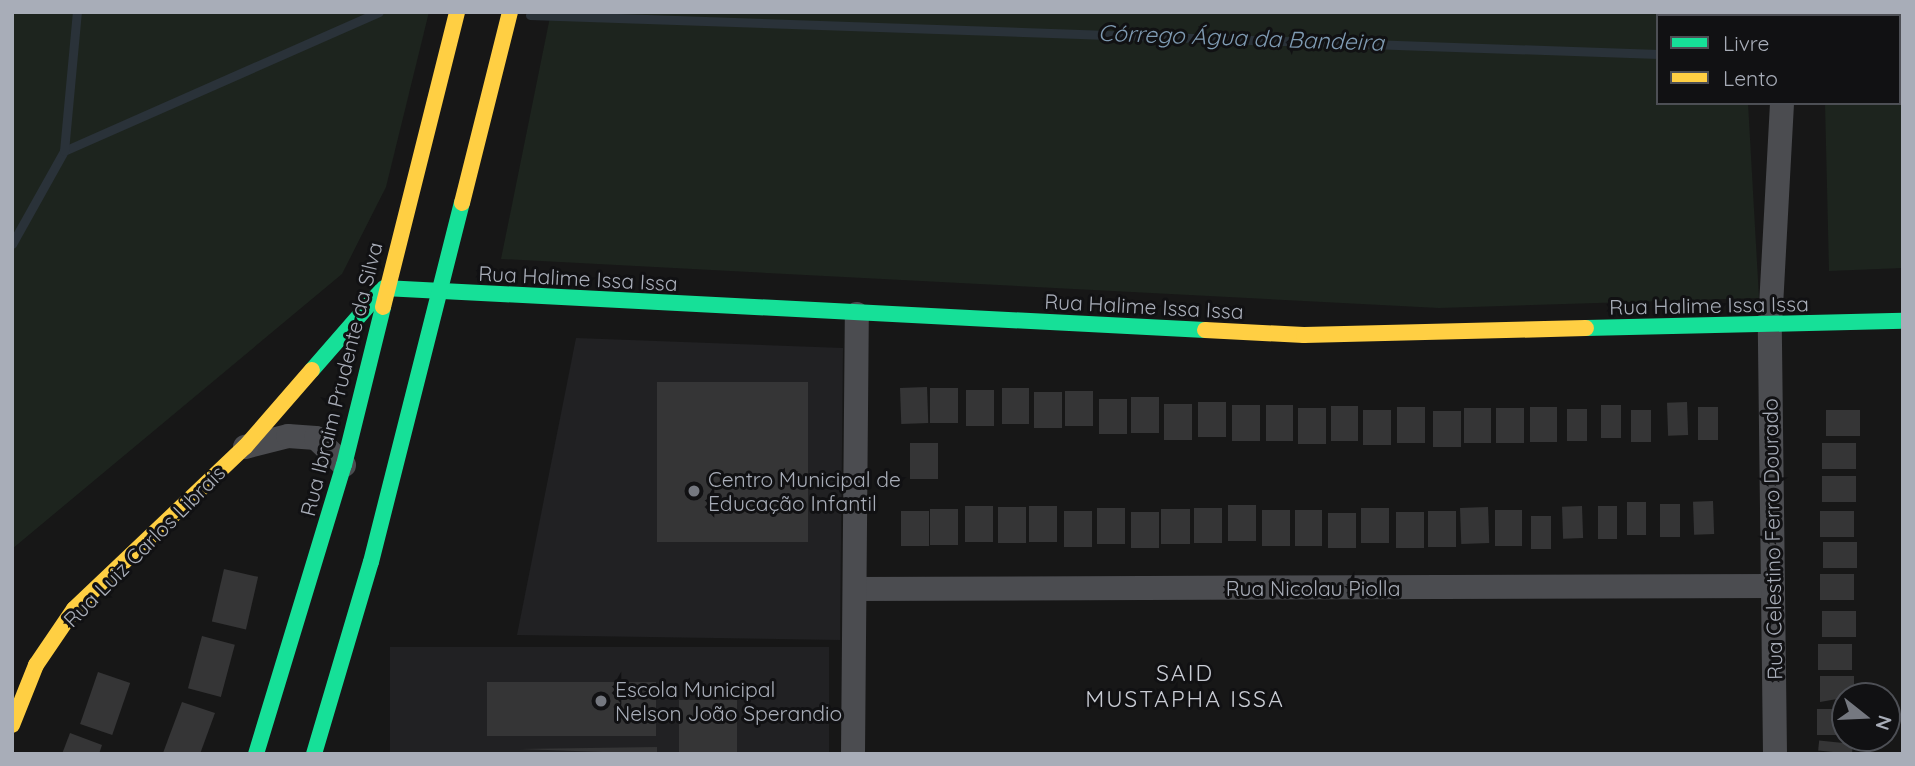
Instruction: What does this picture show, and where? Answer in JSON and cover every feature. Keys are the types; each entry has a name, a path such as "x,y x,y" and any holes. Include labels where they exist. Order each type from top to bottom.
{"street":[{"name":"Rua Ibraim Prudente da Silva","path":"259,750 344,465 384,288 457,12"},
{"path":"314,754 368,574 437,291 510,12"},
{"name":"Rua Celestino Ferro Dourado","path":"1775,754 1770,325 1782,105"},
{"name":"Rua Halime Issa Issa","path":"384,288 1304,335 1903,321"},
{"name":"Rua Luiz Carlos Librais","path":"12,725 36,665 74,609 245,447 384,288"},
{"path":"853,754 857,314"},
{"name":"Rua Luiz Carlos Librais","path":"245,447 288,436 316,438 344,465"},
{"name":"Rua Nicolau Piolla","path":"855,589 1771,586"}],"shaded area":[{"path":"12,12 429,12 386,187 342,274 12,549"},
{"path":"551,12 1743,12 1656,14 1656,105 1748,105 1759,298 1439,308 501,259"},
{"path":"1823,12 1903,12 1903,268 1829,271 1825,105 1901,105 1901,14"},
{"name":"Centro Municipal de Educação Infantil","path":"576,338 843,348 840,640 517,635"},
{"name":"Escola Municipal Nelson João Sperandio","path":"390,647 829,647 829,754 390,754"}],"building":[{"path":"657,382 808,382 808,542 657,542"},
{"path":"927,387 928,423 901,424 900,388"},
{"path":"930,388 958,388 958,423 930,423"},
{"path":"1002,388 1029,388 1029,424 1002,424"},
{"path":"966,390 994,390 994,426 966,426"},
{"path":"1065,391 1093,391 1093,426 1065,426"},
{"path":"1034,392 1062,392 1062,428 1034,428"},
{"path":"1131,397 1159,397 1159,433 1131,433"},
{"path":"1099,399 1127,399 1127,434 1099,434"},
{"path":"1198,402 1226,402 1226,437 1198,437"},
{"path":"1687,402 1688,435 1668,436 1667,403"},
{"path":"1164,404 1192,404 1192,440 1164,440"},
{"path":"1232,405 1260,405 1260,441 1232,441"},
{"path":"1266,405 1293,405 1293,441 1266,441"},
{"path":"1601,405 1621,405 1621,438 1601,438"},
{"path":"1331,406 1358,406 1358,441 1331,441"},
{"path":"1397,407 1425,407 1425,443 1397,443"},
{"path":"1530,407 1557,407 1557,442 1530,442"},
{"path":"1698,407 1718,407 1718,440 1698,440"},
{"path":"1298,408 1326,408 1326,444 1298,444"},
{"path":"1464,408 1491,408 1491,443 1464,443"},
{"path":"1496,408 1524,408 1524,443 1496,443"},
{"path":"1567,409 1587,409 1587,441 1567,441"},
{"path":"1363,410 1391,410 1391,445 1363,445"},
{"path":"1631,410 1651,410 1651,442 1631,442"},
{"path":"1826,410 1860,410 1860,436 1826,436"},
{"path":"1433,411 1461,411 1461,447 1433,447"},
{"path":"910,443 938,443 938,479 910,479"},
{"path":"1822,443 1856,443 1856,469 1822,469"},
{"path":"1822,476 1856,476 1856,502 1822,502"},
{"path":"1713,501 1714,534 1694,535 1693,502"},
{"path":"1627,502 1646,502 1646,535 1627,535"},
{"path":"1660,504 1680,504 1680,537 1660,537"},
{"path":"1228,505 1256,505 1256,541 1228,541"},
{"path":"965,506 993,506 993,542 965,542"},
{"path":"1029,506 1057,506 1057,542 1029,542"},
{"path":"1582,506 1583,538 1563,539 1562,507"},
{"path":"1598,506 1617,506 1617,539 1598,539"},
{"path":"998,507 1026,507 1026,543 998,543"},
{"path":"1488,507 1489,543 1461,544 1460,508"},
{"path":"1097,508 1125,508 1125,544 1097,544"},
{"path":"1194,508 1222,508 1222,543 1194,543"},
{"path":"1361,508 1389,508 1389,543 1361,543"},
{"path":"930,509 958,509 958,545 930,545"},
{"path":"1161,509 1190,509 1190,544 1161,544"},
{"path":"1262,510 1290,510 1290,546 1262,546"},
{"path":"1295,510 1322,510 1322,546 1295,546"},
{"path":"1495,510 1522,510 1522,546 1495,546"},
{"path":"901,511 929,511 929,546 901,546"},
{"path":"1064,511 1092,511 1092,547 1064,547"},
{"path":"1428,511 1456,511 1456,547 1428,547"},
{"path":"1820,511 1854,511 1854,537 1820,537"},
{"path":"1131,512 1159,512 1159,548 1131,548"},
{"path":"1396,512 1424,512 1424,548 1396,548"},
{"path":"1328,513 1356,513 1356,548 1328,548"},
{"path":"1531,516 1551,516 1551,549 1531,549"},
{"path":"1823,542 1857,542 1857,568 1823,568"},
{"path":"224,569 258,577 246,629 212,622"},
{"path":"1820,574 1854,574 1854,600 1820,600"},
{"path":"1822,611 1856,611 1856,637 1822,637"},
{"path":"202,636 235,645 221,697 188,688"},
{"path":"1818,644 1852,644 1852,670 1818,670"},
{"path":"98,672 130,683 112,735 80,724"},
{"path":"1820,676 1854,676 1854,682 1831,682 1831,700 1820,702"},
{"path":"487,682 656,682 656,736 487,736"},
{"path":"679,700 737,700 737,754 679,754"},
{"path":"182,702 215,713 200,754 163,753"},
{"path":"1817,709 1831,709 1831,735 1817,735"},
{"path":"70,733 102,745 99,754 62,754"},
{"path":"1819,740 1831,742 1831,752 1818,750"},
{"path":"657,747 657,754 519,749"}],"waterway":[{"path":"12,244 64,151 77,12"},
{"name":"Córrego Água da Bandeira","path":"64,151 379,12"},
{"name":"Córrego Água da Bandeira","path":"530,15 1656,54"}],"traffic: fast":[{"path":"314,754 371,562 462,203"},
{"path":"384,288 1205,330"},
{"path":"312,370 381,291"},
{"path":"256,754 344,465 383,307"},
{"path":"1586,328 1903,321"}],"traffic: slow":[{"path":"383,307 457,12"},
{"path":"462,203 510,12"},
{"path":"1205,330 1304,335 1586,328"},
{"path":"12,725 36,665 74,609 245,447 312,370"}],"place":[{"name":"Centro Municipal de Educação Infantil","path":"694,491"},
{"name":"Escola Municipal Nelson João Sperandio","path":"601,701"}],"district":[{"name":"SAID MUSTAPHA ISSA","path":"1185,686"}]}
